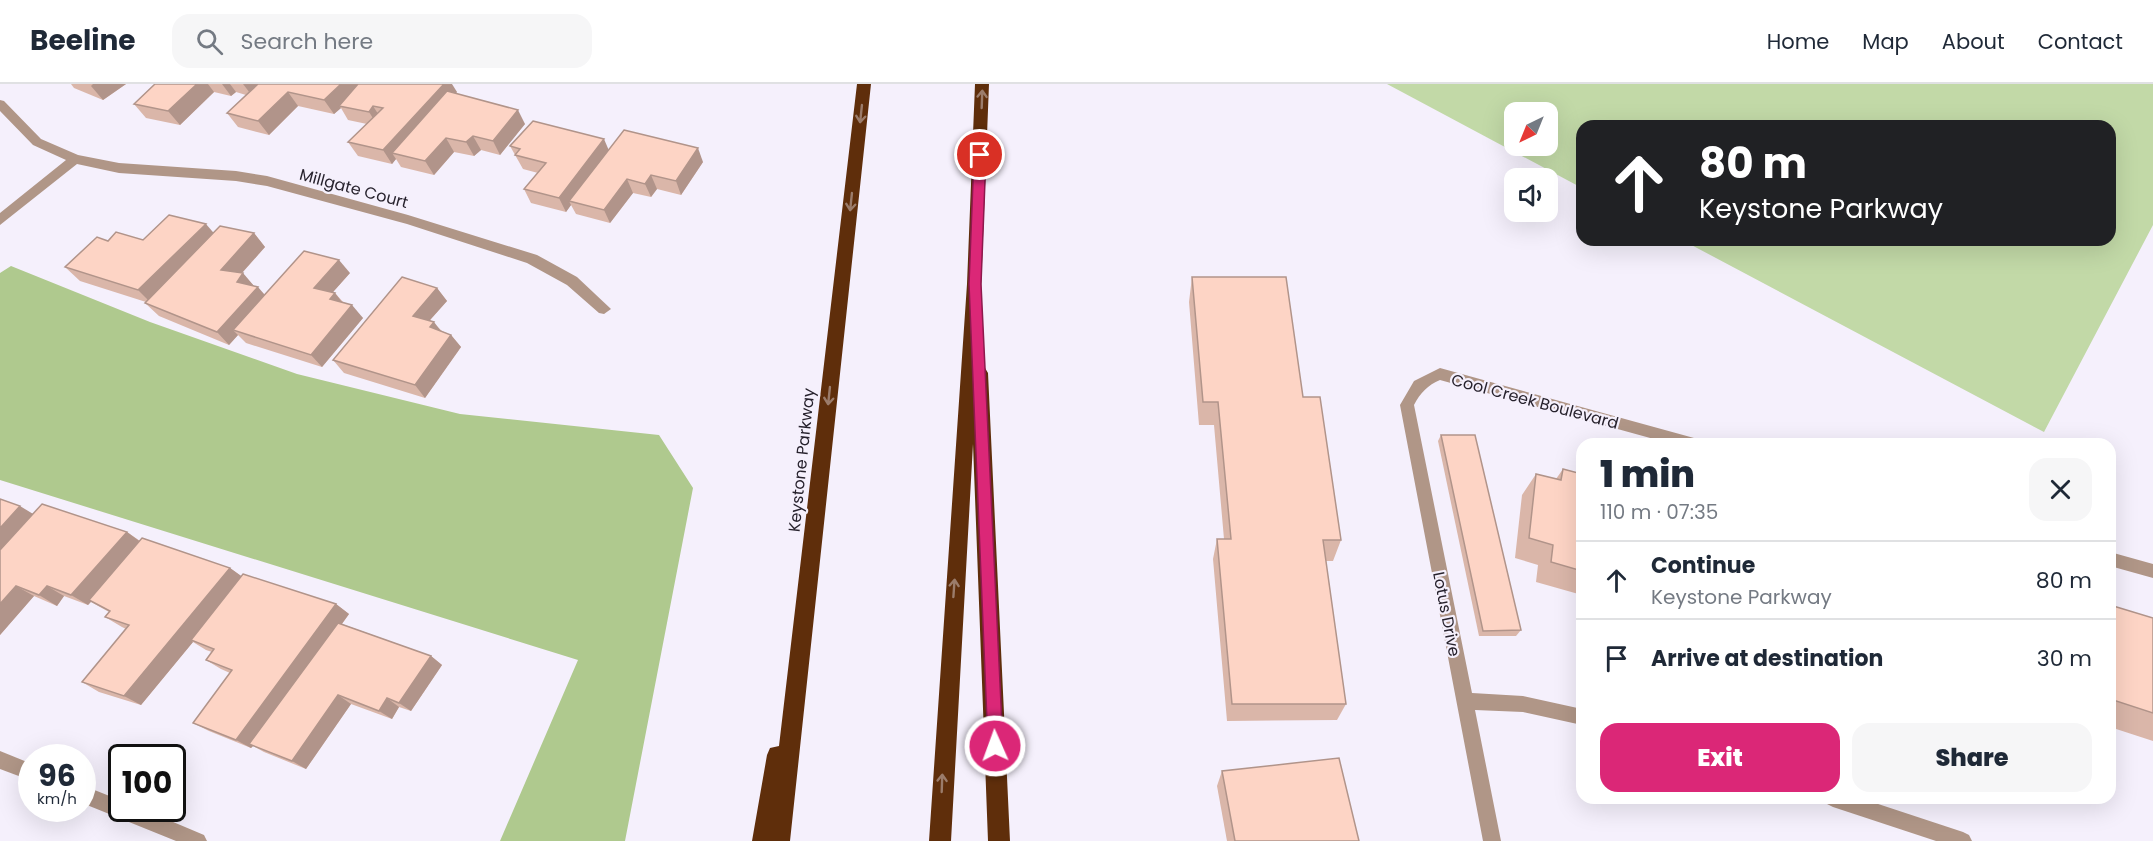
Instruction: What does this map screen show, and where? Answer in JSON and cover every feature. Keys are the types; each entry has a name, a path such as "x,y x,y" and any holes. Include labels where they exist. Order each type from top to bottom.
{"highway":[{"name":"Keystone Parkway","path":"779,841 864,84"},
{"path":"940,841 945,728 975,284 982,84"},
{"path":"975,284 999,841"},
{"path":"763,841 811,555"}],"street":[{"name":"Millgate Court","path":"0,104 37,142 75,159 119,168 236,176 267,181 408,220 532,259 572,281 604,309"},
{"path":"0,220 75,159"},
{"name":"Cool Creek Boulevard","path":"1415,387 1425,378 1440,374 1672,438"},
{"name":"Lotus Drive","path":"1415,387 1407,405 1492,841"},
{"path":"2116,561 2153,571"},
{"path":"1464,701 1523,704 1576,716"},
{"path":"0,760 18,767"},
{"path":"96,800 198,841"},
{"path":"1851,804 1963,841"}],"green space":[{"path":"1387,84 2153,84 2153,225 2044,432 1693,246 2116,246 2116,120 1576,120 1576,185 1558,175 1558,168 1544,168 1522,156 1558,156 1558,102 1504,102 1504,146"},
{"path":"11,266 150,322 297,374 460,414 659,435 693,488 625,841 500,841 578,660 0,480 0,273"}],"building":[{"path":"155,84 197,84 168,111 134,104"},
{"path":"258,84 341,84 324,100 288,92 258,121 227,113"},
{"path":"358,84 444,84 383,150 348,142 383,108 373,106 369,112 339,106"},
{"path":"447,91 518,110 493,141 473,136 466,142 446,138 425,161 392,153"},
{"path":"533,121 604,139 559,198 524,189 546,163 515,155 520,149 510,146"},
{"path":"624,130 698,148 676,181 651,175 645,184 627,179 604,210 569,201"},
{"path":"169,215 206,224 138,290 65,267 97,237 108,241 116,232 143,240"},
{"path":"220,226 254,233 221,270 243,273 237,282 258,287 217,332 145,303"},
{"path":"304,251 339,260 314,288 335,293 330,299 352,305 311,355 233,330"},
{"path":"402,277 437,288 413,316 434,322 430,327 451,335 415,385 333,360"},
{"path":"1192,277 1286,277 1303,397 1320,397 1341,540 1323,540 1346,704 1232,704 1217,539 1231,539 1218,402 1203,402"},
{"path":"1441,435 1475,435 1521,630 1483,631"},
{"path":"1563,469 1576,472 1576,569 1551,562 1553,545 1529,538 1536,474 1561,480"},
{"path":"0,499 20,506 0,528"},
{"path":"42,504 127,532 71,595 47,586 39,595 16,586 0,604 0,550"},
{"path":"142,538 230,568 124,696 82,682 129,625 105,617 110,611 89,600"},
{"path":"243,574 336,604 236,740 193,723 232,670 206,660 214,649 191,640"},
{"path":"2116,607 2153,618 2153,713 2116,701"},
{"path":"338,623 431,656 399,703 387,698 379,711 338,695 292,761 249,744"},
{"path":"1339,758 1359,841 1235,841 1222,771"}],"route":[{"path":"980,155 975,284 995,746"}]}
